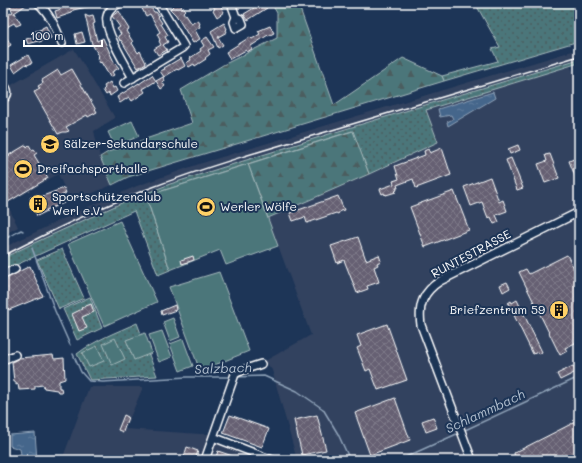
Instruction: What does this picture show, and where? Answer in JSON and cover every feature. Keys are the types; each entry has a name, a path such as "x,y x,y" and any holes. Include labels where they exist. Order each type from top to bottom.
{"street":[{"path":"38,3 54,24 62,43"},
{"path":"120,3 109,11 106,21 119,54 133,78"},
{"path":"124,83 184,46 158,3"},
{"path":"231,3 236,17"},
{"path":"3,84 8,93 3,99"},
{"name":"RUNTESTRASSE","path":"472,460 421,325 420,308 422,300 428,291 440,281 579,212"},
{"path":"3,275 15,269"},
{"path":"3,360 16,355"},
{"path":"205,460 234,377 240,371 261,364"},
{"path":"213,437 272,460"}],"shaded area":[{"name":"Sälzer-Sekundarschule","path":"74,49 115,118 94,131 100,157 112,185 71,202 58,174 7,204 18,227 3,235 3,90"},
{"path":"579,49 579,59 342,130 170,184 126,201 3,258 3,248 81,210 137,186 199,164"},
{"path":"570,66 579,81 579,460 297,460 272,370 265,361 311,335 268,218 438,142 426,110"},
{"path":"89,387 143,387 125,429 212,434 275,460 62,460"}],"green space":[{"path":"271,3 298,3 334,105 403,58 442,76 444,81 128,177 112,185 100,157 108,152 192,123 181,90 223,65 277,38 277,13"},
{"path":"475,3 579,3 579,41 444,81 442,76 498,61 492,49 500,47"},
{"path":"579,59 579,63 426,110 438,142 369,174 352,131 146,196 170,270 158,275 134,211 3,271 3,258 126,201 170,184 342,130"},
{"path":"132,121 139,136 115,147 108,132"},
{"path":"353,131 369,174 268,218 248,164"},
{"name":"Werler Wölfe","path":"248,164 278,246 226,265 220,250 170,270 146,196"},
{"path":"120,221 157,302 104,326 68,244"},
{"path":"62,249 84,298 59,309 37,260"},
{"path":"219,272 249,351 200,371 169,287"},
{"path":"90,297 102,328 77,340 63,309"},
{"path":"173,318 180,337 170,341 163,322"},
{"path":"137,323 157,376 90,380 77,354 99,340"},
{"path":"162,331 172,357 159,362 149,335"},
{"path":"145,333 152,353 134,360 126,340"},
{"path":"115,338 125,359 112,365 103,344"},
{"path":"183,339 193,366 180,371 170,344"},
{"path":"97,346 104,361 89,367 82,353"}],"water":[{"path":"493,92 495,98 448,126 447,122 453,119 451,115 440,117 438,109"},
{"path":"35,433 37,460 17,460 17,455 21,454 20,449 10,446 10,435"}],"building":[{"path":"16,3 29,3 14,13 21,24 16,26 14,23 3,29 3,17 13,12 10,7"},
{"path":"96,3 96,5 73,10 72,13 57,18 55,11 61,9 60,4"},
{"path":"139,3 148,3 154,12 156,12 159,16 158,17 162,23 161,24 168,35 165,37 168,42 163,45 167,50 158,55 154,49 161,45 157,34 160,32 150,14 146,16"},
{"path":"176,3 182,3 180,5 185,10 183,12 191,24 198,20 200,24 200,27 195,30 200,39 193,43 176,15 170,9"},
{"path":"211,3 219,3 224,12 217,17 213,10 215,9"},
{"path":"252,3 257,3 258,5 264,3 267,8 248,20 244,14 254,8"},
{"path":"119,11 129,29 126,31 133,42 132,43 138,53 140,51 146,63 138,68 118,36 121,34 117,29 120,27 112,16"},
{"path":"85,15 89,17 93,16 95,23 93,24 97,41 103,38 114,62 119,68 112,72 114,75 110,77 97,58 99,56 92,44"},
{"path":"224,23 227,32 218,37 223,45 218,48 211,31"},
{"path":"46,26 51,38 28,44 26,39 35,37 33,32"},
{"path":"270,26 274,33 268,35 251,46 252,49 247,52 246,50 230,59 226,52 250,37 252,39 260,34 258,31"},
{"path":"82,32 85,42 77,44 75,34"},
{"path":"6,37 11,45 6,48 3,38"},
{"path":"207,37 214,47 208,50 210,54 205,58 206,59 195,66 194,64 189,67 186,63 191,60 190,58 201,51 200,49 204,46 201,41"},
{"path":"28,55 32,63 26,64 15,72 11,65"},
{"path":"181,58 185,66 164,77 160,71"},
{"path":"72,69 97,112 88,117 87,115 66,127 69,131 58,134 34,92 40,89 38,86 43,83 42,80 58,70 61,75"},
{"path":"152,75 156,81 143,89 145,92 132,101 129,97 120,103 117,97"},
{"path":"163,77 165,81 162,82 165,86 161,89 156,81"},
{"path":"110,82 113,88 115,87 117,91 110,96 109,93 106,95 103,90 105,88 104,86"},
{"name":"Dreifachsporthalle","path":"26,145 27,147 29,145 32,150 34,149 37,153 34,155 48,178 3,205 3,160"},
{"path":"518,145 520,150 510,154 508,149"},
{"path":"442,148 451,175 416,188 413,179 397,185 398,188 396,188 396,192 386,195 384,193 382,194 380,189 394,184 393,181 399,179 395,166 425,155 424,151 428,149 430,153"},
{"path":"550,154 559,178 545,183 538,164 547,161 545,155"},
{"path":"579,157 579,186 569,161"},
{"path":"511,158 523,188 517,190 506,160"},
{"path":"490,177 499,202 503,200 507,211 496,215 499,222 494,224 491,217 488,218 482,202 471,206 464,187"},
{"path":"64,188 66,193 61,196 64,203 46,210 47,211 37,216 30,198 38,194 40,197"},
{"path":"454,191 469,230 425,247 410,207"},
{"path":"338,196 344,210 340,211 338,214 336,213 307,223 305,217 293,221 290,213"},
{"path":"358,237 366,260 379,255 381,261 374,267 379,282 367,286 368,289 357,293 344,260 337,263 331,246"},
{"name":"Briefzentrum 59","path":"567,255 579,278 579,341 565,348 567,351 560,355 519,272 526,269 529,274"},
{"path":"193,256 194,260 182,264 181,260"},
{"path":"30,266 43,296 9,310 3,295 3,280"},
{"path":"507,282 510,288 503,292 500,285"},
{"path":"517,300 542,352 539,354 538,352 533,354 508,303 511,301 512,303"},
{"path":"91,304 94,312 82,317 87,328 79,331 72,314"},
{"path":"175,305 176,310 162,315 161,311"},
{"path":"387,324 407,380 378,390 370,369 366,371 357,348 361,346 357,335"},
{"path":"53,355 54,359 64,358 65,379 59,381 59,388 61,388 62,392 44,388 43,385 35,386 35,389 19,390 18,384 16,385 16,382 14,382 12,362 19,358"},
{"path":"573,366 576,372 560,380 557,374"},
{"path":"395,398 410,440 370,455 355,413"},
{"path":"124,415 128,417 123,432 118,430"},
{"path":"230,415 269,429 262,447 223,433"},
{"path":"317,415 326,450 302,455 294,420"},
{"path":"433,417 437,428 426,432 422,421"},
{"path":"579,420 579,460 515,460 514,453"},
{"path":"187,447 198,451 195,460 183,460"},
{"path":"218,451 241,459 241,460 215,460"}],"waterway":[{"name":"Salzbach","path":"3,240 21,230 23,231"},
{"name":"Salzbach","path":"32,248 55,311 70,345"},
{"name":"Salzbach","path":"73,354 81,372 89,381 103,382 187,377 231,377"},
{"name":"Salzbach","path":"237,377 264,376 297,391 323,409 338,434 350,460"},
{"name":"Schlammbach","path":"463,431 579,377"},
{"name":"Schlammbach","path":"399,460 459,433"}],"railway":[{"path":"3,256 109,205 190,174 579,56"}],"place":[{"name":"Sälzer-Sekundarschule","path":"50,144"},
{"name":"Dreifachsporthalle","path":"23,169"},
{"name":"Sportschützenclub Werl e.V.","path":"38,204"},
{"name":"Werler Wölfe","path":"206,207"},
{"name":"Briefzentrum 59","path":"559,310"}]}
